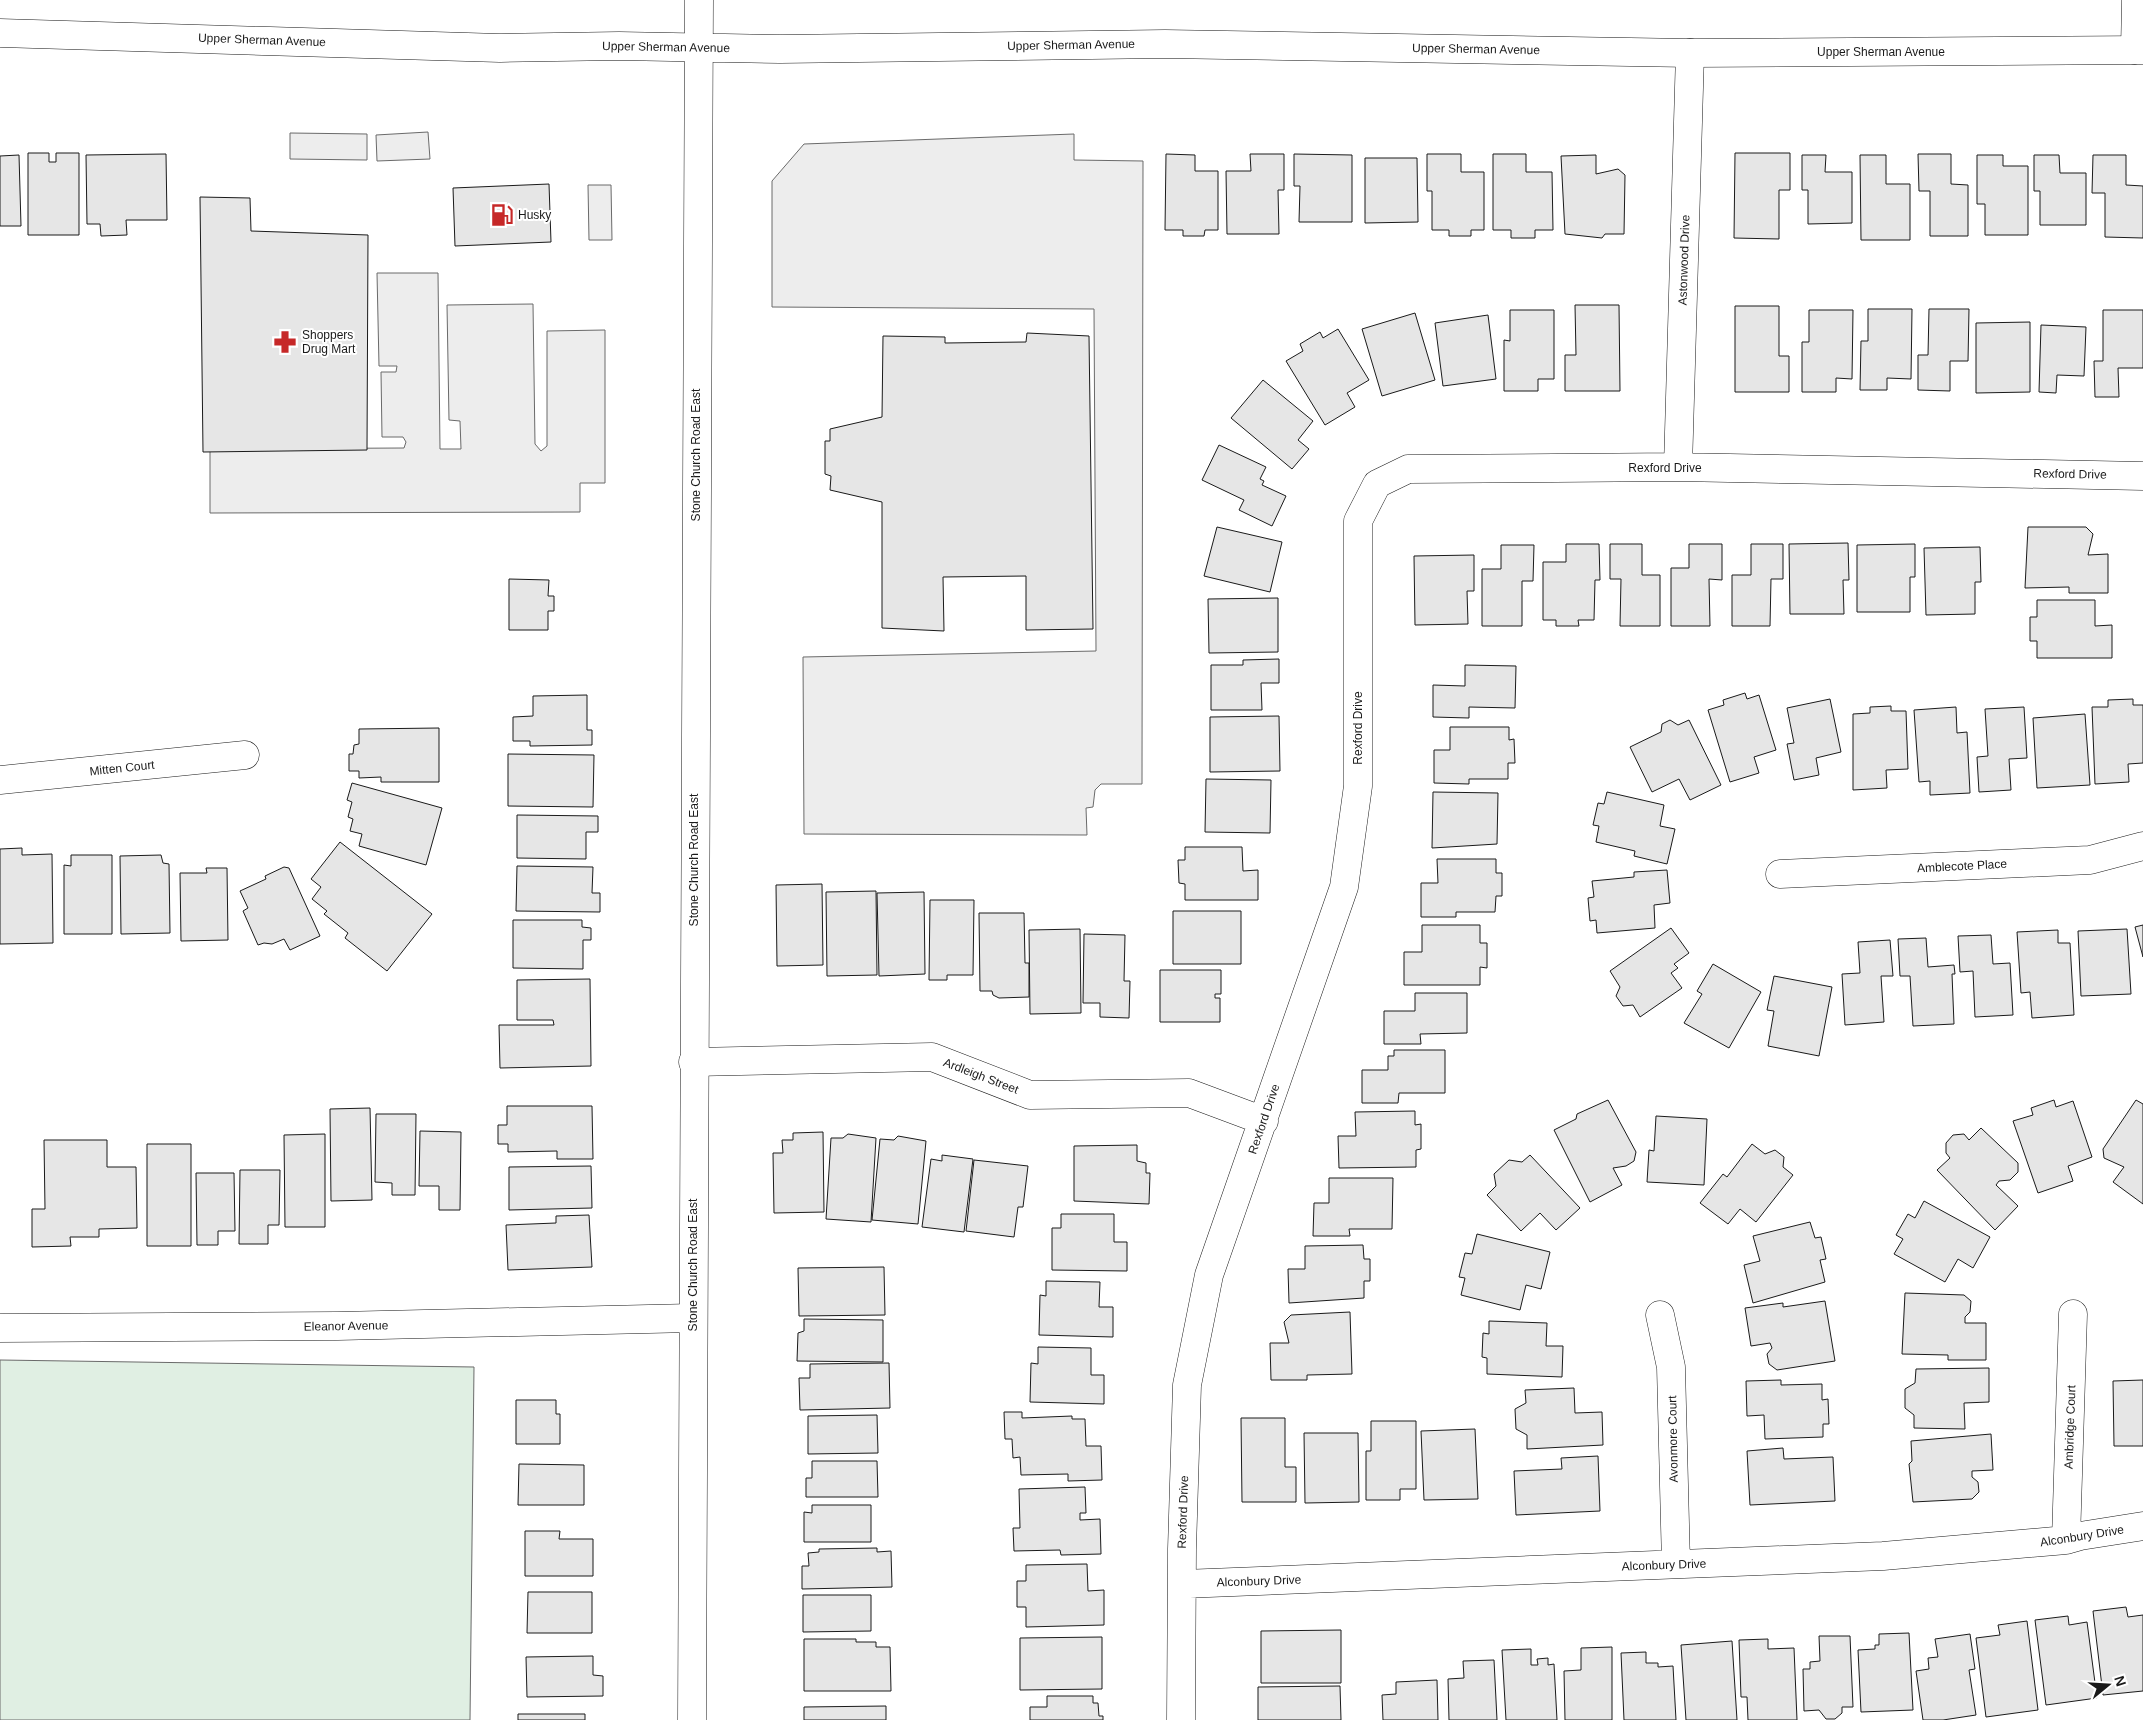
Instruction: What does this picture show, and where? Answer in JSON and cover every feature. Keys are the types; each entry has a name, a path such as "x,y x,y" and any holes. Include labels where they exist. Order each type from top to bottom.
{"street":[{"name":"Stone Church Road East","path":"692,1720 693,1062 699,0"},
{"path":"2136,0 2139,50"},
{"name":"Upper Sherman Avenue","path":"0,33 500,48 790,48 1165,44 1690,53 2139,50"},
{"name":"Astonwood Drive","path":"1678,467 1690,53"},
{"name":"Rexford Drive","path":"1181,1720 1182,1549 1187,1384 1209,1275 1344,887 1358,786 1358,520 1377,484 1408,469 1678,467 2143,476"},
{"name":"Mitten Court","path":"0,780 244,756"},
{"name":"Amblecote Place","path":"1780,874 2090,860 2143,846"},
{"name":"Ardleigh Street","path":"693,1062 932,1058 1030,1095 1189,1093 1264,1121"},
{"name":"Ambridge Court","path":"2066,1540 2073,1314"},
{"name":"Avonmore Court","path":"1660,1315 1671,1367 1676,1564"},
{"name":"Eleanor Avenue","path":"0,1328 338,1326 692,1318"},
{"name":"Alconbury Drive","path":"1183,1584 1883,1556 2066,1540 2143,1526"}],"green space":[{"path":"0,1360 474,1367 470,1720 0,1720"}],"shaded area":[{"path":"428,132 430,159 377,161 376,135"},
{"path":"290,133 367,134 367,160 290,159"},
{"path":"1074,134 1074,160 1143,161 1142,784 1101,784 1095,790 1093,807 1086,808 1087,835 804,834 803,657 1096,651 1094,309 772,307 772,181 804,144"},
{"path":"588,185 611,185 612,240 589,240"},
{"path":"377,273 438,273 440,449 461,449 460,421 449,420 447,305 533,304 535,444 541,451 547,446 547,331 605,330 605,483 580,483 580,512 210,513 210,449 404,448 406,442 403,437 382,437 381,372 396,372 397,366 379,366"}],"building":[{"path":"28,153 49,153 49,162 56,162 56,153 79,153 79,235 28,235"},
{"path":"1735,153 1790,153 1790,190 1779,190 1779,239 1734,238"},
{"path":"166,154 167,220 126,220 127,235 101,236 100,224 87,224 86,155"},
{"path":"1166,154 1195,155 1195,171 1218,171 1218,230 1205,230 1204,236 1183,236 1183,230 1165,230"},
{"path":"1250,154 1284,154 1284,190 1278,190 1279,234 1227,234 1226,171 1251,171"},
{"path":"1294,154 1352,155 1352,222 1299,222 1300,186 1294,186"},
{"path":"1427,154 1461,154 1461,172 1484,172 1484,230 1471,230 1471,236 1449,236 1449,230 1432,230 1432,191 1427,191"},
{"path":"1493,154 1526,154 1526,172 1552,172 1553,230 1535,230 1535,238 1511,238 1511,230 1493,230"},
{"path":"1918,154 1951,154 1951,184 1968,185 1968,236 1930,236 1930,191 1919,191"},
{"path":"19,155 21,226 0,226 0,156"},
{"path":"1596,155 1596,174 1618,169 1625,175 1624,234 1605,234 1602,238 1565,234 1561,156"},
{"path":"1802,155 1826,155 1825,172 1852,172 1852,223 1808,224 1808,190 1802,190"},
{"path":"1860,155 1886,155 1886,184 1910,184 1910,240 1861,240"},
{"path":"1977,155 2003,155 2003,166 2028,166 2028,235 1985,235 1985,204 1977,204"},
{"path":"2034,155 2059,155 2060,173 2086,173 2086,225 2040,225 2040,191 2034,191"},
{"path":"2093,155 2126,155 2126,185 2143,186 2143,238 2105,237 2105,193 2092,193"},
{"path":"1365,158 1417,158 1418,222 1365,223"},
{"name":"Husky","path":"549,184 551,242 455,246 453,188"},
{"name":"Shoppers Drug Mart","path":"200,197 250,198 251,231 368,235 367,450 203,452"},
{"path":"1575,305 1619,305 1620,391 1565,391 1565,355 1576,355"},
{"path":"1735,306 1779,306 1779,356 1789,356 1789,392 1735,392"},
{"path":"1868,309 1912,309 1911,379 1887,378 1887,390 1860,390 1861,341 1868,341"},
{"path":"1929,309 1969,309 1968,361 1950,361 1950,391 1918,390 1918,355 1928,355"},
{"path":"1510,310 1554,310 1554,379 1538,379 1538,391 1504,391 1504,340 1510,341"},
{"path":"1809,310 1853,310 1852,379 1836,378 1836,392 1802,392 1802,342 1809,342"},
{"path":"2103,310 2143,310 2143,368 2118,368 2119,397 2095,397 2094,361 2103,361"},
{"path":"1415,313 1435,380 1382,396 1362,329"},
{"path":"1488,315 1496,379 1443,386 1435,323"},
{"path":"2030,322 2030,392 1976,393 1976,323"},
{"path":"2041,325 2086,327 2084,376 2057,375 2056,393 2039,392"},
{"path":"1338,329 1369,380 1347,393 1355,407 1325,425 1286,361 1303,351 1300,344 1320,332 1323,338"},
{"path":"1027,333 1089,336 1093,629 1026,630 1026,576 943,577 944,631 882,628 882,502 830,490 831,476 825,474 825,441 830,441 830,429 882,417 883,336 945,337 945,343 1026,342"},
{"path":"1263,380 1313,421 1298,440 1309,449 1292,469 1231,418"},
{"path":"1219,445 1266,467 1260,479 1264,481 1262,485 1286,496 1272,526 1239,510 1244,500 1202,480"},
{"path":"1217,527 1282,542 1270,592 1204,576"},
{"path":"2028,527 2086,527 2093,534 2088,555 2108,554 2108,593 2069,593 2069,587 2025,588"},
{"path":"1848,543 1849,580 1843,580 1844,614 1790,614 1789,544"},
{"path":"1566,544 1599,544 1600,580 1595,580 1594,620 1578,620 1579,626 1556,626 1556,620 1543,620 1543,562 1566,562"},
{"path":"1610,544 1642,544 1642,575 1660,575 1660,626 1620,626 1621,579 1610,579"},
{"path":"1689,544 1722,544 1722,580 1709,579 1710,626 1671,626 1671,568 1689,568"},
{"path":"1751,544 1783,544 1783,579 1771,579 1770,626 1732,626 1732,575 1751,575"},
{"path":"1915,544 1915,577 1910,577 1910,612 1857,612 1857,545"},
{"path":"1501,545 1534,545 1533,581 1522,581 1522,626 1482,626 1482,569 1501,569"},
{"path":"1980,547 1981,582 1975,582 1975,614 1926,615 1924,548"},
{"path":"1474,555 1474,591 1467,591 1468,624 1415,625 1414,556"},
{"path":"509,579 549,580 548,596 554,596 554,611 548,611 548,630 509,630"},
{"path":"1278,598 1278,652 1209,653 1208,599"},
{"path":"2037,600 2095,600 2095,626 2112,625 2112,658 2037,658 2037,641 2030,641 2030,617 2037,617"},
{"path":"1279,659 1279,683 1261,683 1262,710 1211,710 1211,665 1243,665 1243,660"},
{"path":"1465,665 1516,666 1515,708 1469,707 1469,718 1433,717 1433,685 1465,686"},
{"path":"1745,693 1747,699 1759,695 1776,750 1754,757 1759,773 1730,782 1708,710 1724,705 1723,700"},
{"path":"587,695 587,730 592,730 592,745 530,746 530,741 513,741 513,717 533,716 533,696"},
{"path":"1830,699 1841,752 1816,758 1819,775 1794,780 1787,744 1794,743 1787,708"},
{"path":"2133,699 2133,705 2143,705 2143,763 2128,764 2129,782 2095,784 2092,707 2108,707 2108,700"},
{"path":"1891,706 1891,711 1906,711 1908,769 1886,770 1887,788 1853,790 1853,714 1870,713 1870,707"},
{"path":"1956,707 1957,733 1967,732 1970,793 1930,795 1930,781 1919,782 1914,710"},
{"path":"2024,707 2027,758 2009,759 2011,790 1979,792 1977,757 1988,756 1985,709"},
{"path":"2085,714 2090,785 2037,788 2033,718"},
{"path":"1279,716 1280,771 1210,772 1210,717"},
{"path":"1670,720 1678,725 1689,720 1721,785 1690,800 1679,779 1652,792 1630,747 1661,732 1662,724"},
{"path":"1450,727 1509,727 1509,740 1514,739 1515,763 1508,763 1508,779 1469,779 1469,784 1434,783 1434,750 1450,750"},
{"path":"439,728 439,782 381,782 381,777 359,778 359,771 349,771 349,754 353,754 354,745 359,744 359,729"},
{"path":"508,754 594,755 593,807 508,806"},
{"path":"1206,779 1271,780 1270,833 1205,832"},
{"path":"352,783 442,808 426,865 359,846 362,834 350,831 353,819 348,817 352,802 347,800"},
{"path":"1433,792 1498,793 1497,844 1432,848"},
{"path":"1607,792 1664,805 1660,826 1675,829 1667,864 1634,856 1635,851 1596,842 1599,826 1593,825 1598,803 1604,804"},
{"path":"517,815 598,816 598,832 586,832 586,859 517,858"},
{"path":"340,842 432,914 387,971 345,938 348,933 324,914 327,911 312,899 321,887 311,879"},
{"path":"1185,847 1242,847 1243,871 1258,870 1258,900 1185,900 1185,884 1179,883 1178,860 1185,860"},
{"path":"22,848 22,855 52,854 53,943 0,944 0,849"},
{"path":"71,855 112,855 112,934 64,934 64,865 71,866"},
{"path":"161,855 163,863 169,864 170,933 121,934 120,856"},
{"path":"1437,859 1496,859 1496,873 1502,873 1502,896 1496,896 1495,912 1456,912 1456,917 1421,917 1421,883 1438,883"},
{"path":"517,866 593,867 592,893 600,893 600,912 516,911"},
{"path":"284,867 289,868 320,936 290,950 284,939 272,944 264,943 258,945 243,911 248,908 240,891 266,879 265,876"},
{"path":"206,868 227,868 228,940 181,941 180,873 207,873"},
{"path":"1667,870 1670,903 1654,905 1655,928 1597,933 1596,920 1590,921 1588,898 1594,897 1592,881 1634,877 1634,872"},
{"path":"822,884 823,965 777,966 776,885"},
{"path":"876,891 877,975 827,976 826,892"},
{"path":"924,892 925,974 879,976 877,893"},
{"path":"930,900 974,900 973,975 947,975 947,980 929,980"},
{"path":"1173,911 1241,911 1241,964 1173,964"},
{"path":"979,913 1024,913 1025,963 1029,963 1029,997 999,998 993,995 992,991 980,991"},
{"path":"513,920 582,920 582,927 591,928 591,940 583,940 583,969 513,968"},
{"path":"1422,925 1480,925 1480,943 1487,943 1487,968 1480,967 1480,985 1404,985 1404,952 1422,952"},
{"path":"2143,925 2143,957 2135,927"},
{"path":"1671,928 1689,953 1674,964 1678,968 1671,973 1682,988 1640,1017 1633,1005 1623,1006 1616,996 1620,987 1610,971"},
{"path":"1080,929 1081,1013 1030,1014 1029,930"},
{"path":"2127,929 2131,994 2081,996 2078,931"},
{"path":"2058,930 2058,943 2070,943 2074,1015 2032,1018 2030,992 2021,993 2017,932"},
{"path":"1084,934 1125,935 1124,981 1130,981 1129,1018 1100,1017 1100,1003 1083,1003"},
{"path":"1991,935 1993,964 2010,963 2013,1015 1975,1017 1973,971 1960,972 1958,936"},
{"path":"1926,938 1928,967 1954,965 1955,974 1952,974 1954,1024 1913,1026 1910,976 1900,976 1898,939"},
{"path":"1890,940 1893,976 1881,976 1884,1022 1845,1025 1842,974 1860,973 1858,942"},
{"path":"1713,964 1761,992 1729,1048 1684,1023 1702,994 1697,991"},
{"path":"1160,970 1221,970 1221,994 1215,994 1215,998 1220,998 1220,1022 1160,1022"},
{"path":"1774,976 1832,987 1819,1056 1768,1046 1774,1011 1767,1010"},
{"path":"590,979 591,1066 500,1068 499,1025 554,1025 553,1020 517,1020 517,980"},
{"path":"1415,993 1467,993 1467,1033 1420,1034 1421,1044 1384,1044 1384,1011 1415,1011"},
{"path":"1394,1050 1445,1050 1445,1093 1399,1093 1398,1103 1362,1103 1362,1070 1388,1070 1388,1056 1394,1056"},
{"path":"1608,1100 1636,1152 1634,1161 1626,1166 1613,1168 1622,1185 1590,1202 1554,1130 1576,1119 1577,1114"},
{"path":"2054,1100 2056,1107 2073,1101 2092,1157 2068,1166 2073,1181 2038,1193 2013,1121 2033,1115 2031,1108"},
{"path":"2136,1100 2143,1104 2143,1204 2113,1182 2124,1167 2104,1158 2103,1149"},
{"path":"507,1106 592,1106 593,1159 557,1159 557,1151 508,1152 508,1144 498,1144 498,1125 507,1125"},
{"path":"370,1108 372,1200 331,1201 330,1109"},
{"path":"1415,1111 1415,1125 1421,1124 1421,1149 1416,1150 1416,1167 1339,1168 1338,1136 1356,1136 1355,1112"},
{"path":"376,1114 416,1114 415,1195 392,1195 392,1183 375,1182"},
{"path":"1656,1116 1707,1119 1704,1185 1647,1182 1649,1150 1654,1151"},
{"path":"1981,1128 2018,1163 2018,1172 2010,1180 1999,1181 1996,1185 2018,1206 1995,1230 1937,1170 1950,1158 1946,1153 1946,1143 1953,1135 1964,1134 1969,1140"},
{"path":"420,1131 461,1132 460,1210 439,1210 439,1186 419,1186"},
{"path":"823,1132 824,1212 774,1213 773,1153 783,1153 782,1140 793,1140 793,1133"},
{"path":"325,1134 325,1227 285,1227 284,1135"},
{"path":"848,1134 876,1138 871,1222 826,1219 831,1138 843,1138"},
{"path":"898,1136 926,1141 918,1224 872,1220 880,1139 894,1140"},
{"path":"44,1140 107,1140 107,1167 136,1167 137,1228 99,1229 99,1237 70,1237 71,1246 32,1247 32,1209 45,1209"},
{"path":"147,1144 191,1144 191,1246 147,1246"},
{"path":"1752,1144 1765,1154 1775,1150 1784,1157 1783,1167 1793,1175 1756,1222 1740,1209 1728,1224 1700,1203 1723,1174 1727,1177"},
{"path":"1137,1145 1137,1161 1146,1163 1146,1173 1150,1173 1149,1204 1074,1201 1074,1146"},
{"path":"942,1155 973,1159 964,1232 922,1227 931,1159 942,1161"},
{"path":"1530,1155 1580,1208 1556,1230 1540,1213 1521,1231 1487,1195 1496,1186 1494,1174 1509,1160 1522,1162"},
{"path":"974,1160 1028,1166 1023,1207 1018,1207 1014,1237 966,1231"},
{"path":"591,1166 592,1208 509,1210 509,1167"},
{"path":"240,1170 280,1170 279,1225 268,1225 268,1244 239,1244"},
{"path":"196,1173 234,1173 235,1231 218,1231 218,1245 197,1245"},
{"path":"1329,1178 1393,1178 1392,1229 1349,1229 1350,1236 1313,1236 1314,1203 1329,1203"},
{"path":"1924,1201 1990,1237 1973,1268 1958,1259 1945,1282 1894,1254 1903,1239 1896,1235 1908,1214 1915,1218"},
{"path":"1061,1214 1114,1214 1114,1242 1127,1242 1127,1271 1052,1270 1052,1228 1061,1228"},
{"path":"589,1215 592,1267 508,1270 506,1225 556,1223 556,1216"},
{"path":"1810,1222 1815,1238 1821,1237 1826,1259 1820,1260 1825,1282 1753,1303 1744,1265 1760,1261 1753,1236"},
{"path":"1477,1234 1550,1252 1541,1289 1526,1285 1520,1310 1461,1295 1465,1278 1459,1277 1465,1253 1472,1254"},
{"path":"1363,1245 1364,1259 1370,1259 1370,1281 1364,1281 1364,1298 1289,1303 1288,1269 1305,1269 1305,1246"},
{"path":"884,1267 885,1315 799,1316 798,1268"},
{"path":"1046,1281 1100,1282 1099,1307 1113,1307 1113,1337 1039,1335 1040,1295 1046,1296"},
{"path":"1905,1293 1964,1295 1971,1301 1970,1312 1965,1317 1965,1323 1986,1323 1986,1360 1948,1360 1948,1355 1902,1354"},
{"path":"1825,1301 1835,1361 1777,1370 1769,1364 1767,1354 1772,1348 1770,1343 1751,1346 1745,1308 1783,1303 1783,1307"},
{"path":"1350,1312 1352,1374 1307,1375 1307,1380 1271,1380 1270,1343 1289,1343 1284,1322 1291,1315"},
{"path":"804,1319 883,1320 883,1362 797,1361 798,1333 804,1331"},
{"path":"1489,1321 1547,1323 1546,1346 1563,1346 1562,1377 1487,1374 1487,1358 1482,1357 1483,1333 1489,1334"},
{"path":"1038,1347 1091,1348 1091,1375 1104,1375 1104,1404 1030,1402 1031,1363 1038,1364"},
{"path":"889,1363 890,1408 800,1410 799,1378 810,1378 810,1364"},
{"path":"1989,1368 1989,1402 1964,1403 1965,1429 1914,1428 1914,1415 1905,1408 1905,1389 1915,1383 1916,1369"},
{"path":"1781,1380 1781,1385 1822,1384 1822,1400 1828,1399 1829,1424 1823,1424 1823,1437 1765,1439 1764,1415 1747,1416 1746,1381"},
{"path":"2143,1380 2143,1446 2114,1446 2113,1381"},
{"path":"1574,1388 1575,1413 1602,1412 1603,1445 1527,1449 1527,1435 1516,1429 1515,1409 1526,1403 1525,1390"},
{"path":"516,1400 556,1400 556,1414 560,1414 560,1444 516,1444"},
{"path":"1004,1412 1022,1412 1022,1418 1072,1416 1072,1419 1085,1419 1086,1446 1101,1446 1102,1480 1068,1481 1068,1474 1021,1475 1020,1457 1013,1458 1012,1439 1005,1439"},
{"path":"877,1415 878,1453 808,1454 808,1416"},
{"path":"1241,1418 1285,1418 1285,1467 1296,1467 1296,1502 1242,1502"},
{"path":"1371,1421 1416,1421 1416,1489 1400,1489 1400,1500 1366,1500 1366,1451 1371,1451"},
{"path":"1475,1429 1478,1499 1424,1500 1421,1431"},
{"path":"1304,1433 1358,1433 1359,1502 1305,1503"},
{"path":"1991,1434 1993,1470 1972,1471 1972,1477 1978,1482 1979,1492 1972,1499 1913,1502 1909,1464 1912,1461 1911,1441"},
{"path":"1783,1448 1784,1459 1833,1457 1835,1501 1750,1505 1747,1451"},
{"path":"1598,1456 1600,1511 1516,1515 1514,1471 1562,1469 1561,1458"},
{"path":"812,1461 877,1461 878,1497 806,1497 806,1478 812,1478"},
{"path":"519,1464 584,1465 584,1505 518,1505"},
{"path":"1085,1487 1086,1513 1080,1513 1080,1520 1100,1519 1101,1554 1061,1555 1060,1550 1014,1551 1013,1528 1020,1528 1019,1489"},
{"path":"812,1505 871,1505 871,1542 804,1542 804,1512 812,1513"},
{"path":"525,1531 560,1531 559,1539 593,1539 593,1576 525,1576"},
{"path":"877,1548 877,1552 891,1551 892,1587 802,1589 802,1566 809,1566 808,1553 819,1552 819,1549"},
{"path":"1087,1564 1088,1591 1104,1590 1104,1625 1026,1627 1026,1607 1017,1607 1017,1581 1026,1581 1026,1565"},
{"path":"528,1592 592,1592 592,1633 527,1633"},
{"path":"803,1595 871,1595 871,1631 803,1632"},
{"path":"2126,1607 2128,1617 2143,1615 2143,1691 2103,1695 2093,1611"},
{"path":"2068,1616 2069,1625 2087,1622 2097,1698 2046,1705 2035,1620"},
{"path":"2027,1621 2038,1710 1986,1717 1976,1638 2000,1635 1998,1625"},
{"path":"1341,1630 1341,1683 1261,1683 1261,1631"},
{"path":"1909,1633 1913,1710 1861,1712 1858,1650 1875,1649 1875,1645 1879,1645 1879,1634"},
{"path":"1970,1634 1975,1669 1969,1670 1976,1715 1943,1720 1923,1720 1916,1671 1929,1669 1928,1658 1938,1657 1935,1639"},
{"path":"1819,1636 1850,1636 1853,1707 1842,1707 1842,1713 1835,1719 1826,1719 1819,1710 1804,1711 1803,1669 1810,1669 1810,1662 1820,1661"},
{"path":"1102,1637 1102,1689 1020,1690 1020,1638"},
{"path":"804,1639 856,1639 856,1642 876,1642 876,1647 890,1647 891,1691 804,1691"},
{"path":"1768,1639 1768,1649 1794,1648 1797,1720 1748,1720 1747,1697 1741,1697 1739,1640"},
{"path":"1732,1641 1737,1720 1686,1720 1681,1645"},
{"path":"1612,1647 1612,1720 1565,1720 1564,1671 1581,1670 1581,1648"},
{"path":"1531,1649 1531,1665 1538,1665 1537,1659 1548,1658 1548,1665 1554,1664 1557,1720 1506,1720 1502,1650"},
{"path":"1646,1652 1646,1663 1658,1663 1658,1667 1673,1666 1676,1720 1624,1720 1621,1653"},
{"path":"593,1656 593,1675 603,1676 603,1696 527,1697 526,1657"},
{"path":"1494,1660 1497,1720 1449,1720 1448,1679 1464,1678 1463,1661"},
{"path":"1437,1680 1438,1720 1383,1720 1382,1695 1396,1694 1396,1682"},
{"path":"1340,1686 1341,1720 1258,1720 1258,1687"},
{"path":"1047,1696 1093,1696 1093,1703 1098,1703 1099,1716 1103,1716 1103,1720 1030,1720 1030,1707 1047,1707"},
{"path":"886,1706 886,1720 804,1720 804,1707"},
{"path":"518,1714 585,1714 585,1720 518,1720"}],"place":[{"name":"Husky","path":"502,215"},
{"name":"Shoppers Drug Mart","path":"285,342"}]}
